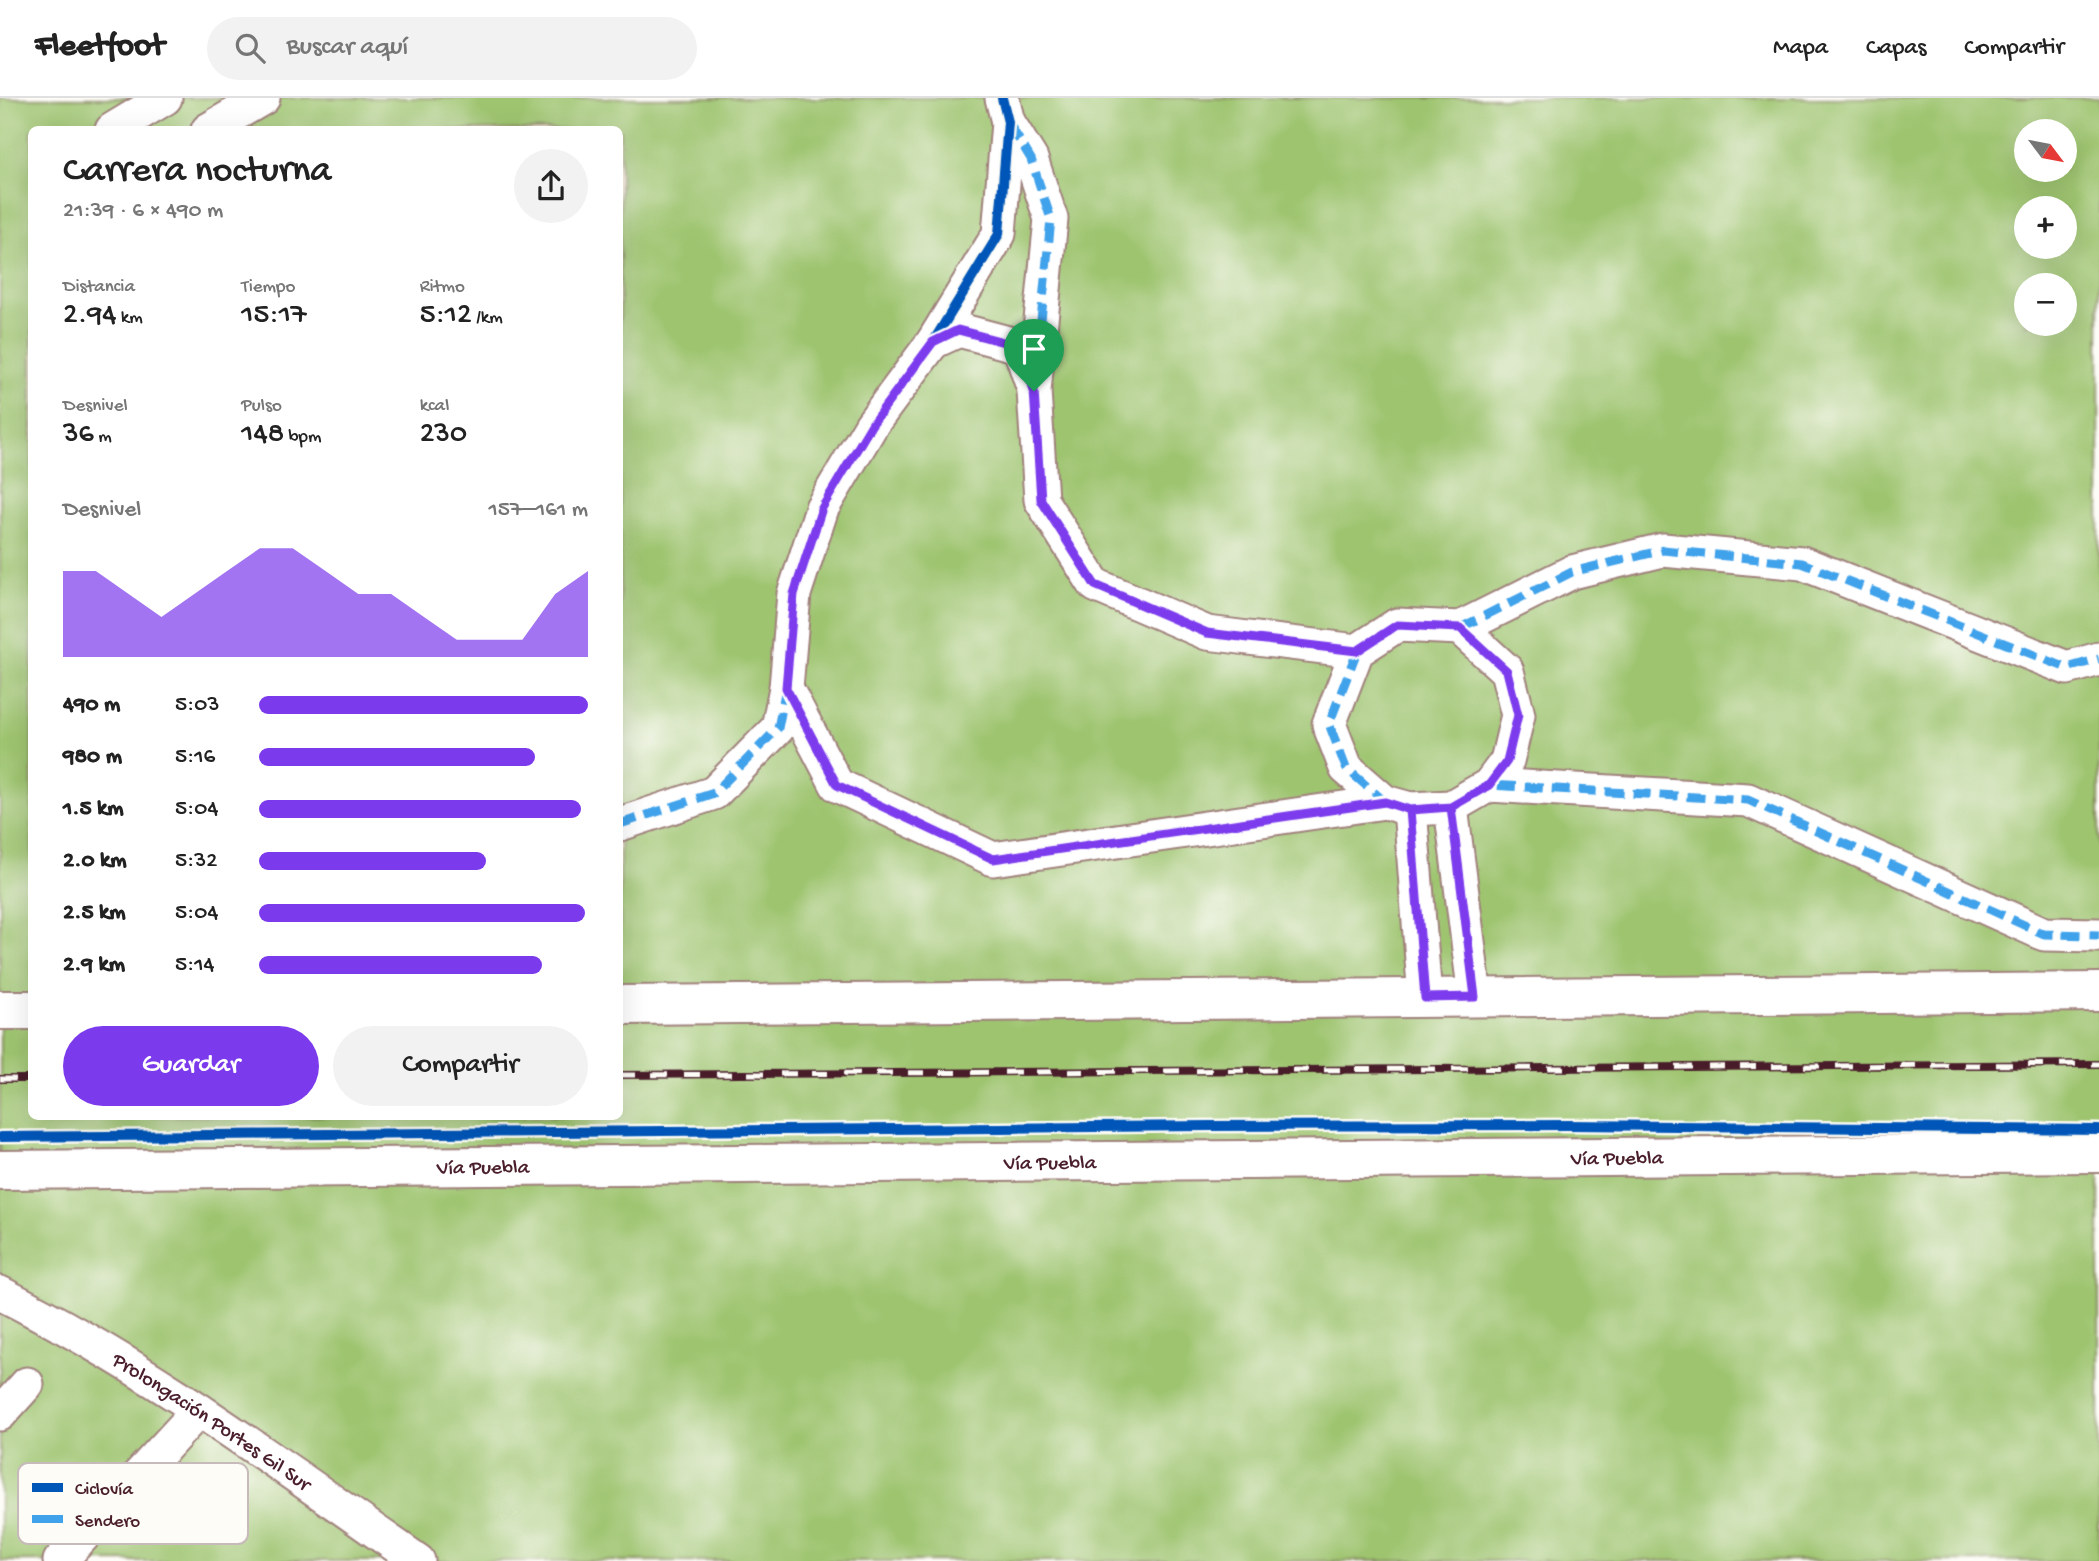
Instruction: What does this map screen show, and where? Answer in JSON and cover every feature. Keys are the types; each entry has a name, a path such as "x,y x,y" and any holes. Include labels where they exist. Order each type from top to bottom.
{"main road":[{"path":"623,1004 2099,992"},
{"path":"0,1010 28,1010"},
{"name":"Vía Puebla","path":"0,1170 2099,1153"}],"street":[{"path":"119,126 165,98"},
{"path":"215,126 263,98"},
{"path":"623,823 714,793 778,728 786,688 794,594 822,508 872,424 933,342 999,234 1005,110"},
{"path":"1005,110 1031,159 1051,219 1034,391 1041,500 1095,585 1207,633 1357,651"},
{"path":"933,342 958,330 1019,346 1034,391"},
{"path":"1425,998 1397,806 1346,768 1329,724 1357,651 1397,625 1460,628 1572,572 1663,550 1801,563 2067,668 2099,659"},
{"path":"786,688 837,785 993,859 1397,806 1451,807 1489,785 1507,761 1518,715 1507,671 1460,628"},
{"path":"1489,785 1748,800 2045,934 2099,935"},
{"path":"1451,807 1475,997"},
{"name":"Prolongación Portes Gil Sur","path":"0,1293 54,1320 198,1410 418,1561"},
{"path":"0,1414 27,1384"},
{"path":"150,1463 198,1410"},
{"path":"60,1561 76,1544"}],"green space":[{"path":"0,98 2099,98 2099,1561 0,1561"}],"railway":[{"path":"623,1075 2099,1064"},
{"path":"0,1079 28,1079"}],"marked path":[{"path":"1010,125 1031,159 1051,219 1034,391 1041,500 1095,585 1207,633 1357,651"},
{"path":"936,340 959,330 1019,346 1033,386"},
{"path":"1460,628 1572,572 1663,550 1802,563 2067,668 2099,659"},
{"path":"1489,785 1507,761 1518,715 1507,671 1460,628 1397,625 1357,651 1329,724 1346,768 1385,802 1410,809 1451,807 1489,785 1748,800 2044,934 2099,935"},
{"path":"623,823 714,793 778,728 786,688"},
{"path":"1451,807 1475,997"},
{"path":"1410,809 1425,998"}],"cycle path":[{"path":"1002,98 1008,122 999,234 933,342 872,424 822,508 794,594 786,688 837,785 993,859 1385,802"},
{"path":"0,1137 1210,1126 1567,1125 2099,1130"}],"route":[{"path":"1034,391 1019,346 958,330 933,342 872,424 822,508 794,594 786,688 837,785 993,859 1385,802 1410,810 1451,807 1475,997 1425,998 1410,810 1451,807 1489,785 1507,761 1518,715 1507,671 1460,628 1397,625 1357,651 1207,633 1095,585 1041,500 1034,391"}]}
